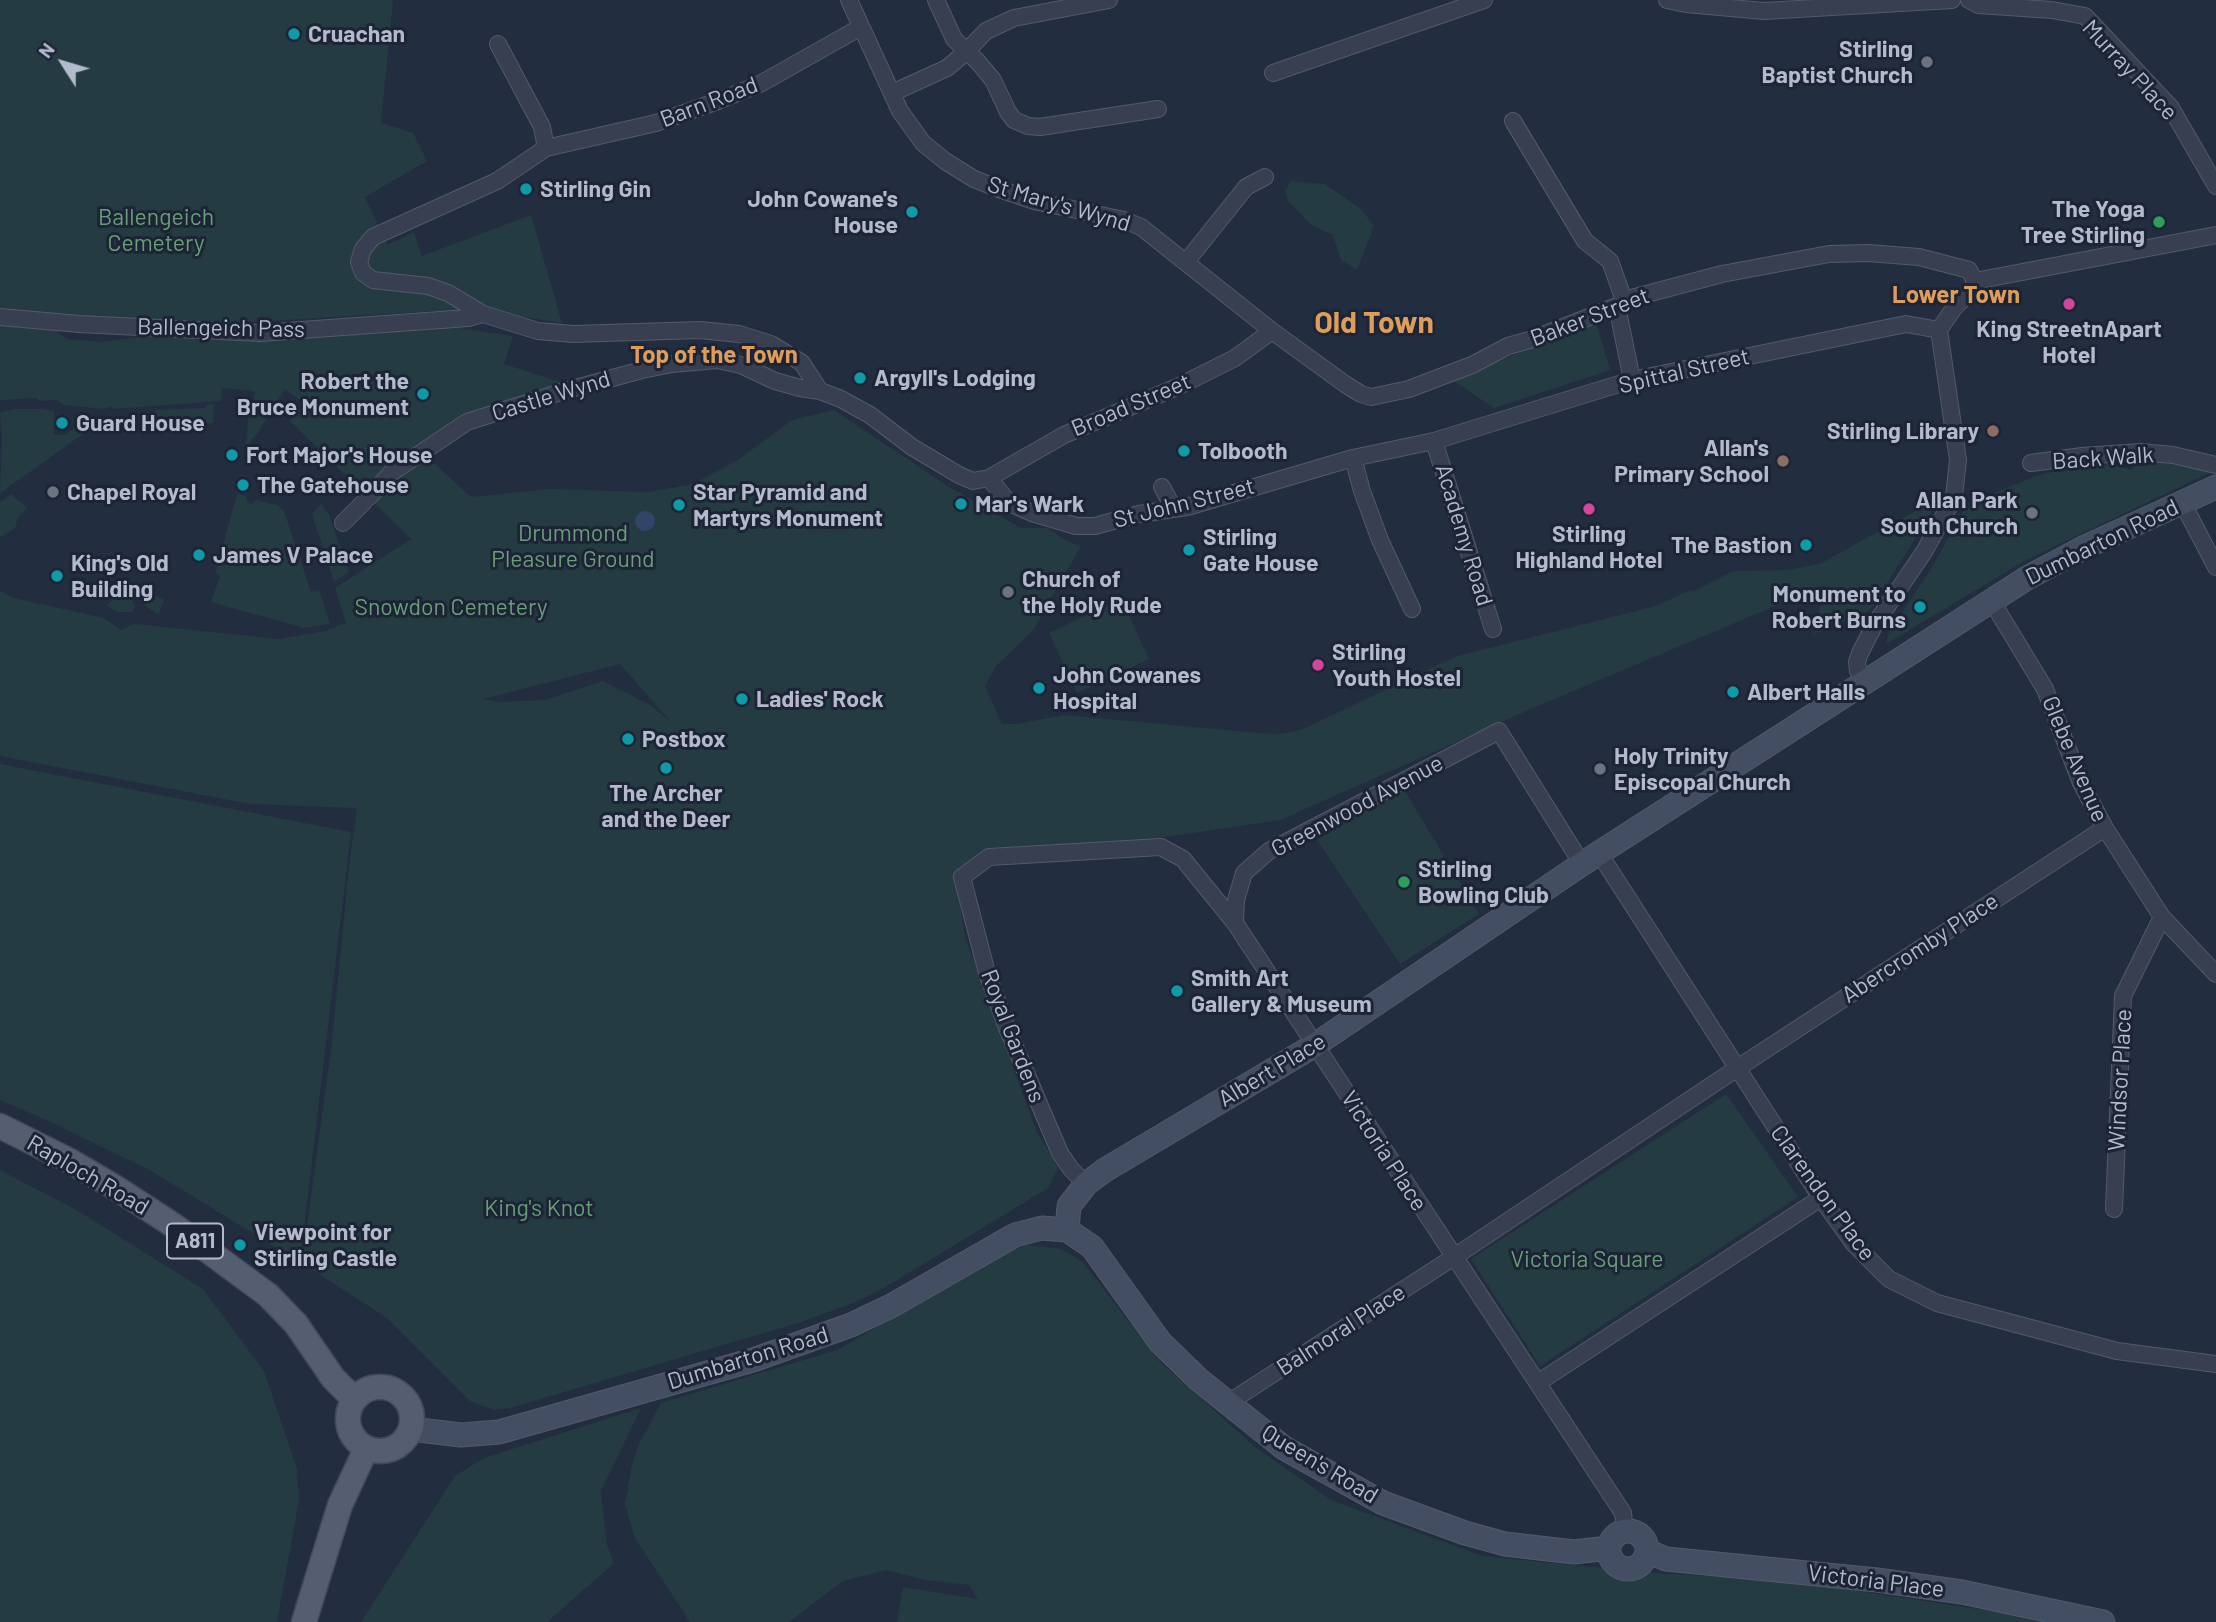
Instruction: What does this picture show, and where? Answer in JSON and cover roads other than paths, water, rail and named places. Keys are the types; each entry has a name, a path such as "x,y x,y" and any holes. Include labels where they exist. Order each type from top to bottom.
{"main road":[{"name":"Dumbarton Road","path":"1991,600 2085,547 2216,487"},
{"name":"Albert Place","path":"1067,1230 1069,1206 1086,1184 1105,1170 1315,1045 1591,859 1991,600"},
{"name":"Raploch Road","path":"0,1126 71,1161 116,1188 173,1225 259,1288 296,1324 333,1378 354,1399"},
{"name":"Dumbarton Road","path":"411,1430 461,1435 499,1432 753,1360 851,1325 891,1307 1015,1236 1042,1228 1067,1230"},
{"name":"Queen's Road","path":"1067,1230 1097,1252 1160,1342 1198,1379 1284,1448 1383,1503 1429,1521 1505,1544 1574,1552 1609,1548"},
{"path":"373,1387 384,1387 395,1390 408,1403 413,1420 411,1430 398,1447 376,1452 358,1444 348,1427 349,1408 354,1399 373,1387"},
{"path":"304,1622 340,1505 366,1449"},
{"path":"1625,1531 1641,1536 1647,1551 1643,1563 1626,1570 1611,1560 1609,1548 1614,1537 1625,1531"},
{"name":"Victoria Place","path":"1647,1551 1666,1559 1877,1580 1962,1592 2103,1622"}],"street":[{"name":"St Mary's Wynd","path":"849,0 900,111 923,144 974,179 1034,201 1124,220 1141,227 1272,331"},
{"path":"936,0 954,39 993,80 1014,120 1028,126 1040,127 1158,109"},
{"path":"892,93 947,68 967,52 986,31 1014,18 1109,0"},
{"path":"1273,73 1483,0"},
{"path":"1667,0 1686,5 1722,3 1764,11 1952,0"},
{"name":"Murray Place","path":"1969,0 1978,5 2052,10 2085,16 2171,108 2216,186"},
{"name":"Barn Road","path":"546,148 656,123 719,101 761,84 861,27"},
{"path":"498,44 542,127 546,148 497,181 373,237 363,249 359,262 363,273 373,280 428,286 448,293 483,314 538,331 561,333 700,330 739,334 771,344 802,363 820,391"},
{"path":"1513,121 1585,241 1610,261 1621,303 1632,380"},
{"path":"1186,262 1246,187 1265,177"},
{"path":"1864,682 1858,671 1860,653 1875,624 1924,552 1954,497 1958,460 1938,330 1971,291 1975,281 2216,235"},
{"name":"Baker Street","path":"1272,331 1361,394 1371,397 1384,396 1472,365 1508,346 1533,339 1621,303 1722,274 1829,254 1868,253 1919,257 1969,271 1975,281"},
{"name":"Ballengeich Pass","path":"0,317 79,324 260,333 468,318 483,314"},
{"name":"Spittal Street","path":"1434,441 1579,399 1632,380 1906,324 1938,330"},
{"name":"Broad Street","path":"989,478 1063,435 1177,387 1236,358 1272,331"},
{"name":"Castle Wynd","path":"343,523 391,473 467,422 561,392 672,364 717,360 741,365 775,381 841,398 870,415 912,447 959,475 972,481 989,478"},
{"name":"St John Street","path":"989,478 1009,503 1076,526 1095,526 1187,506 1353,458 1434,441"},
{"name":"Academy Road","path":"1434,441 1493,629"},
{"name":"Back Walk","path":"2031,463 2141,452 2173,454 2216,465"},
{"path":"1353,458 1381,540 1412,609"},
{"path":"1162,487 1173,507"},
{"path":"2182,502 2216,567"},
{"name":"Glebe Avenue","path":"1991,600 2045,689 2081,783 2105,828 2162,917 2216,974"},
{"name":"Clarendon Place","path":"1499,731 1736,1069 1821,1198 1854,1244 1889,1279 1937,1303 2117,1350 2216,1364"},
{"name":"Greenwood Avenue","path":"1235,923 1236,900 1244,873 1269,850 1499,731"},
{"name":"Abercromby Place","path":"1736,1069 2105,828"},
{"name":"Royal Gardens","path":"1086,1184 1060,1153 1007,1028 987,973 962,877 989,858 1161,847 1183,859 1235,923"},
{"name":"Windsor Place","path":"2114,1209 2123,996 2162,917"},
{"name":"Victoria Place","path":"1235,923 1454,1257"},
{"path":"1625,1531 1623,1513 1454,1257 1736,1069"},
{"path":"1539,1382 1821,1198"},
{"name":"Balmoral Place","path":"1228,1403 1454,1257"}],"water":[{"path":"641,511 649,511 655,521 649,531 641,531 635,525 635,517"}],"place":[{"name":"Cruachan","path":"294,34"},
{"name":"Stirling Baptist Church","path":"1927,62"},
{"name":"Stirling Gin","path":"526,189"},
{"name":"John Cowane's House","path":"912,212"},
{"name":"The Yoga Tree Stirling","path":"2159,222"},
{"name":"King StreetnApart Hotel","path":"2069,304"},
{"name":"Argyll's Lodging","path":"860,378"},
{"name":"Robert the Bruce Monument","path":"423,394"},
{"name":"Guard House","path":"62,423"},
{"name":"Stirling Library","path":"1993,431"},
{"name":"Tolbooth","path":"1184,451"},
{"name":"Fort Major's House","path":"232,455"},
{"name":"Allan's Primary School","path":"1783,461"},
{"name":"The Gatehouse","path":"243,485"},
{"name":"Chapel Royal","path":"53,492"},
{"name":"Mar's Wark","path":"961,504"},
{"name":"Star Pyramid and Martyrs Monument","path":"679,505"},
{"name":"Stirling Highland Hotel","path":"1589,509"},
{"name":"Allan Park South Church","path":"2032,513"},
{"name":"The Bastion","path":"1806,545"},
{"name":"Stirling Gate House","path":"1189,550"},
{"name":"James V Palace","path":"199,555"},
{"name":"King's Old Building","path":"57,576"},
{"name":"Church of the Holy Rude","path":"1008,592"},
{"name":"Monument to Robert Burns","path":"1920,607"},
{"name":"Stirling Youth Hostel","path":"1318,665"},
{"name":"John Cowanes Hospital","path":"1039,688"},
{"name":"Albert Halls","path":"1733,692"},
{"name":"Ladies' Rock","path":"742,699"},
{"name":"Postbox","path":"628,739"},
{"name":"The Archer and the Deer","path":"666,768"},
{"name":"Holy Trinity Episcopal Church","path":"1600,769"},
{"name":"Stirling Bowling Club","path":"1404,882"},
{"name":"Smith Art Gallery & Museum","path":"1177,991"},
{"name":"Viewpoint for Stirling Castle","path":"240,1245"}],"district":[{"name":"Lower Town","path":"1956,295"},
{"name":"Old Town","path":"1374,323"},
{"name":"Top of the Town","path":"714,355"}],"park label":[{"name":"Ballengeich Cemetery","path":"156,230"},
{"name":"Drummond Pleasure Ground","path":"573,546"},
{"name":"Snowdon Cemetery","path":"451,607"},
{"name":"King's Knot","path":"539,1208"},
{"name":"Victoria Square","path":"1587,1259"}]}
